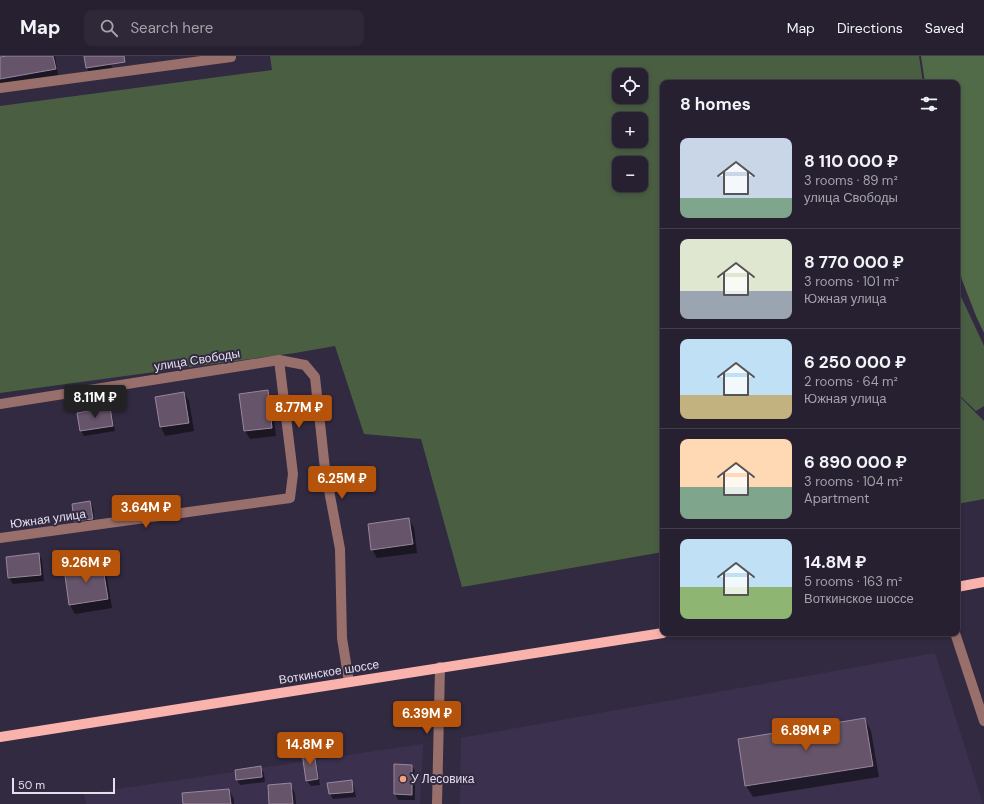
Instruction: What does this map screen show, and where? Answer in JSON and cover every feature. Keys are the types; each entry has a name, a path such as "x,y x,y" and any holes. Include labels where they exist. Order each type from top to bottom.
{"main road":[{"path":"960,586 984,582"},
{"name":"Воткинское шоссе","path":"0,737 660,633"}],"street":[{"path":"0,88 231,57"},
{"name":"улица Свободы","path":"0,404 279,360 306,365 316,377 325,469 340,549 342,638 349,682"},
{"name":"Южная улица","path":"0,538 290,498 293,474 279,360"},
{"path":"956,636 984,722"},
{"path":"436,804 440,668"}],"shaded area":[{"path":"935,653 983,804 460,804 461,738"},
{"path":"423,744 420,804 86,804 84,794"}],"green space":[{"path":"270,56 919,56 923,80 660,80 660,553 462,587 421,439 364,434 335,346 295,353 0,393 0,106 272,70"},
{"path":"921,56 984,56 984,333 962,280 960,271 960,80 925,80"},
{"path":"960,294 984,346 984,406 976,411 960,396"},
{"path":"960,397 984,421 984,499 960,503"}],"building":[{"path":"53,56 56,69 0,79 0,57"},
{"path":"84,56 124,56 125,62 86,68"},
{"path":"268,390 272,428 244,431 239,394"},
{"path":"184,392 189,423 160,427 155,397"},
{"path":"110,407 113,426 80,431 77,413"},
{"path":"90,501 93,519 74,521 72,504"},
{"path":"409,518 413,544 371,550 368,524"},
{"path":"39,553 41,575 8,578 6,557"},
{"path":"102,562 108,599 69,605 64,568"},
{"path":"865,718 873,766 745,786 738,739"},
{"path":"314,751 318,779 306,781 302,753"},
{"name":"У Лесовика","path":"394,764 412,765 412,795 394,794"},
{"path":"261,766 262,777 236,780 235,770"},
{"path":"352,780 353,792 329,794 327,783"},
{"path":"291,783 293,804 269,804 268,785"},
{"path":"229,789 231,804 183,804 182,793"}],"place":[{"name":"У Лесовика","path":"403,779"}]}
